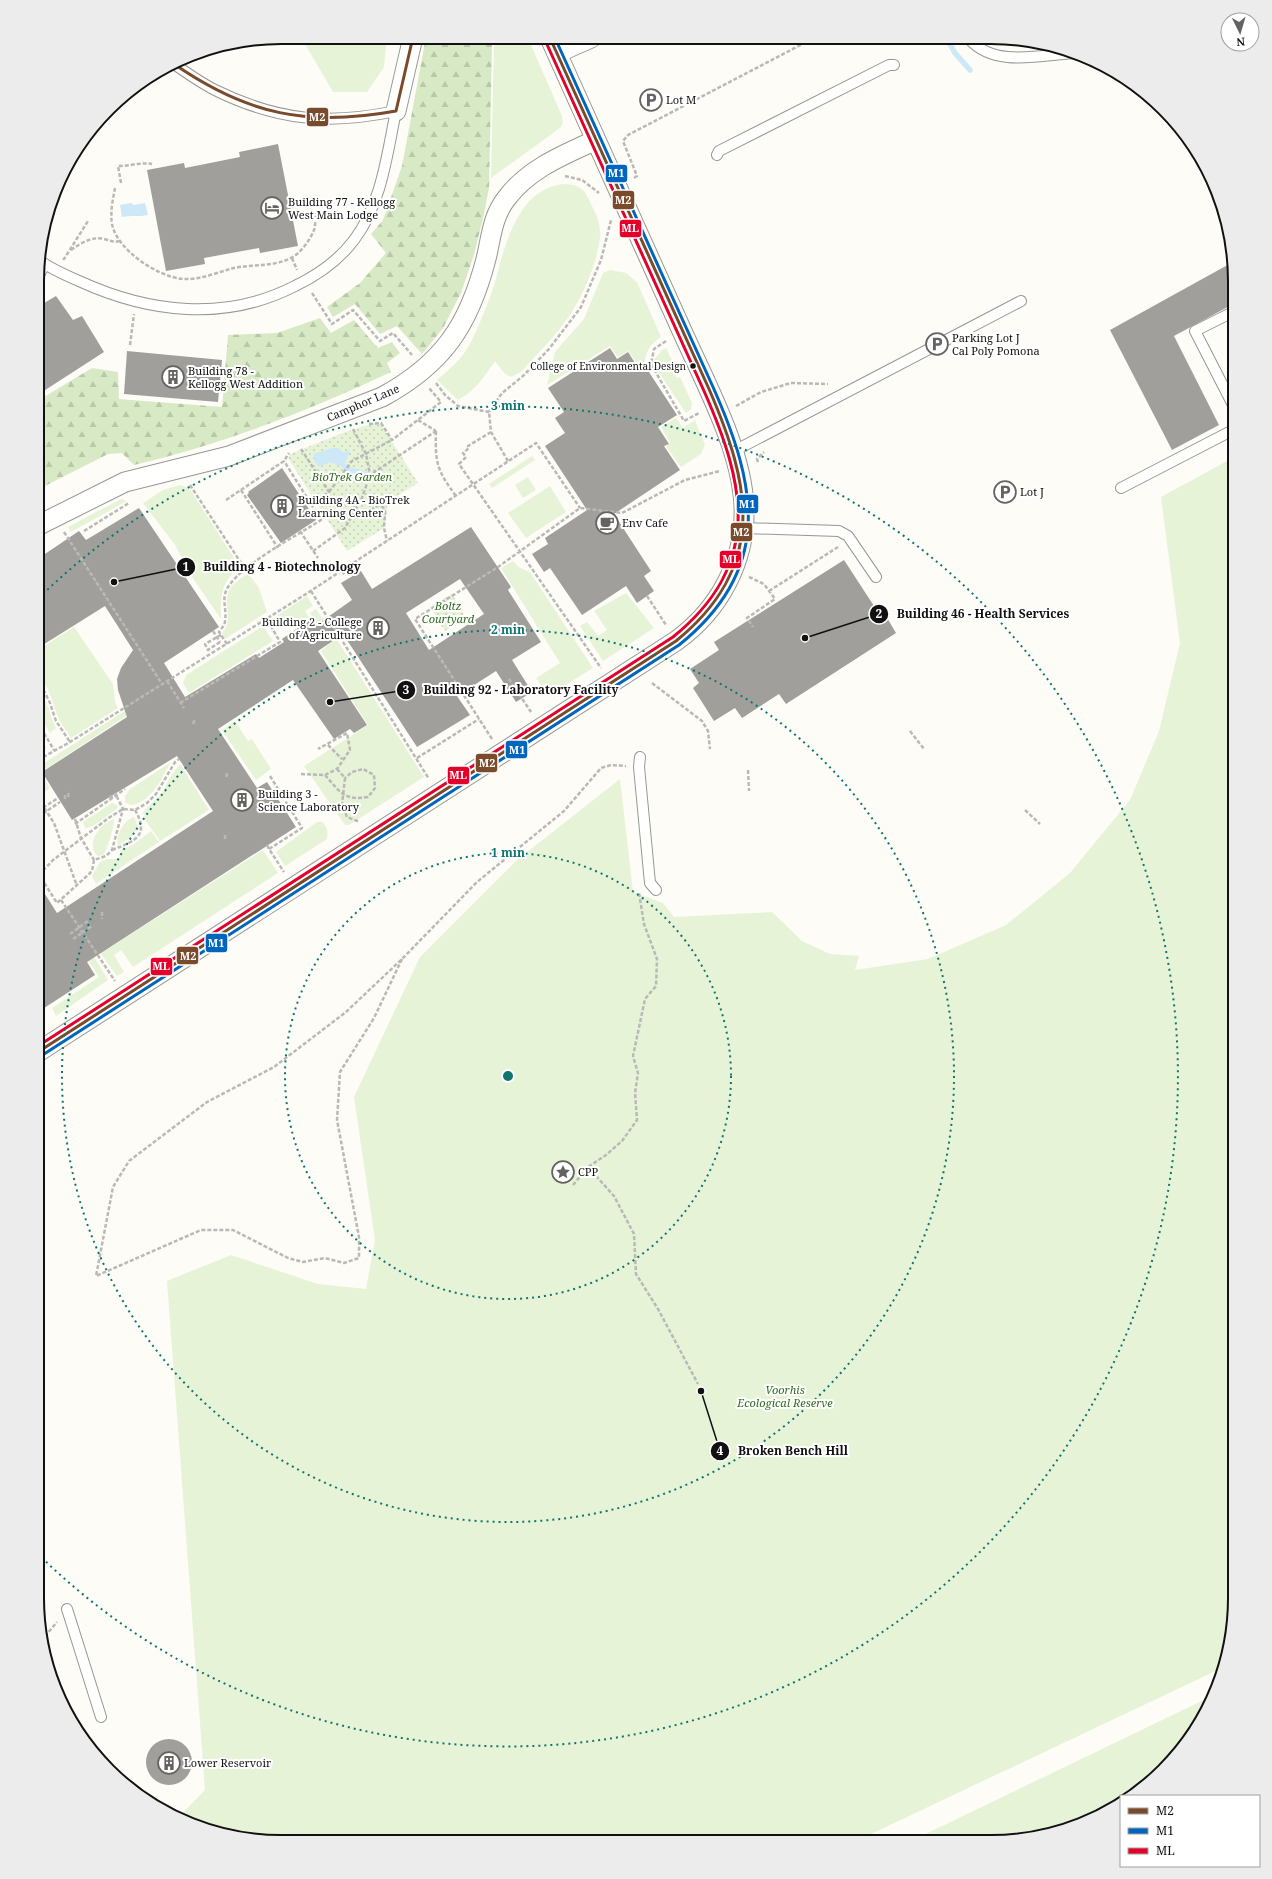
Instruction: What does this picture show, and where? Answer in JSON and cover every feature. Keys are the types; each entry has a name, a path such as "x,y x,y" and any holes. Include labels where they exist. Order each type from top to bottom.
{"street":[{"path":"396,111 410,44"},
{"path":"44,1048 689,632 708,612 726,586 740,552 744,528 743,490 734,452 553,46"},
{"name":"Camphor Lane","path":"44,522 125,482 230,456 382,396 406,384 444,351 462,322 477,288 493,226 498,211 505,199 525,179 540,167 596,140"}],"lane":[{"path":"974,44 982,51 1001,57 1058,54"},
{"path":"717,155 719,152 834,92 889,65 894,65"},
{"path":"45,264 106,293 143,304 175,308 220,309 266,300 285,292 323,270 354,240 364,224 379,190 396,111 340,120 297,117 261,108 215,90 179,67"},
{"path":"734,452 1021,301"},
{"path":"1228,314 1195,331 1228,395"},
{"path":"1121,488 1228,433"},
{"path":"744,528 839,531 848,536 876,577"},
{"path":"640,757 639,767 653,887"},
{"path":"67,1610 101,1717"}],"path":[{"path":"634,179 637,176 623,141 628,135 801,44"},
{"path":"120,183 118,166 133,166 144,163 152,164"},
{"path":"115,188 111,213 112,225 119,241 139,259 168,276 184,279 208,276 235,268 265,266 292,258 302,248 314,229 315,212"},
{"path":"599,193 602,200"},
{"path":"508,461 491,432 489,412 502,394 523,376 549,349 581,307 601,260 611,219 608,213"},
{"path":"64,259 88,221"},
{"path":"69,251 91,239 102,238 115,242 119,241"},
{"path":"321,306 332,324 353,310 380,341 394,333 412,356"},
{"path":"130,345 134,314"},
{"path":"666,341 654,349 651,364 684,421 699,413"},
{"path":"433,380 445,395 458,406 489,412"},
{"path":"734,407 761,392 791,383 825,385"},
{"path":"418,420 436,431"},
{"path":"313,551 345,528 362,498 370,475 366,454 353,429"},
{"path":"370,475 436,431"},
{"path":"436,431 436,452 440,474 456,496"},
{"path":"491,432 468,446 469,448 463,453 466,457 460,464 601,668"},
{"path":"311,504 328,492 352,461 392,440"},
{"path":"44,756 70,742 311,591 536,443 580,508"},
{"path":"758,466 757,459 769,448"},
{"path":"301,449 328,492"},
{"path":"227,644 221,635 220,629 225,622 225,592 230,582 245,569 321,520 284,461"},
{"path":"492,739 415,619 498,567 520,549 580,508 622,513 684,480 722,471"},
{"path":"187,482 194,488 245,569"},
{"path":"241,490 278,548"},
{"path":"84,531 134,500"},
{"path":"354,513 361,516 367,514 374,507 379,505 383,507 385,512 384,528 387,541"},
{"path":"300,531 318,558"},
{"path":"769,591 839,547 848,536"},
{"path":"68,539 162,684"},
{"path":"342,571 345,576"},
{"path":"749,577 764,584 775,599 747,618 753,627"},
{"path":"311,591 429,779"},
{"path":"647,596 666,626"},
{"path":"180,703 280,642 266,619"},
{"path":"213,631 220,642 208,650 205,644 221,635"},
{"path":"509,679 532,712"},
{"path":"167,681 184,708"},
{"path":"652,683 702,722 708,731 710,749"},
{"path":"44,691 56,721 70,742"},
{"path":"193,724 195,718"},
{"path":"417,758 479,719"},
{"path":"910,731 924,749"},
{"path":"44,733 54,750"},
{"path":"301,774 325,775 337,769 342,759 350,750 347,733 328,745 318,749"},
{"path":"328,745 342,759"},
{"path":"44,870 81,838 123,809 135,810 147,803 156,794 175,762 179,759"},
{"path":"402,959 374,1018 340,1072 337,1120 358,1237 359,1258 344,1263 325,1258 303,1262 288,1258 233,1230 201,1230 96,1276 113,1187 129,1161 207,1102 274,1067 346,1012 402,959 477,882 564,811 601,768 612,765 639,767"},
{"path":"337,769 345,778"},
{"path":"325,775 343,796 358,799 368,797 375,788 374,775 363,769 352,772 345,778 343,796 342,804 347,817 360,822"},
{"path":"748,770 749,791"},
{"path":"226,777 228,772"},
{"path":"269,849 302,828 270,776"},
{"path":"75,824 118,796 125,789"},
{"path":"68,791 68,797"},
{"path":"112,850 123,809 118,796 118,791"},
{"path":"65,793 65,799"},
{"path":"115,793 118,796"},
{"path":"109,797 118,796"},
{"path":"58,798 44,807 54,823 77,886"},
{"path":"44,813 60,802"},
{"path":"94,860 106,856 112,850 122,846 140,833 142,828 135,810"},
{"path":"1025,810 1040,824"},
{"path":"44,882 57,903 92,871 94,860 81,838 74,819"},
{"path":"225,839 226,833"},
{"path":"267,845 284,873"},
{"path":"573,1185 588,1166 606,1155 622,1141 637,1120 635,1093 638,1073 633,1056 645,1000 656,986 657,959 644,924 639,893 653,887"},
{"path":"61,900 115,982"},
{"path":"102,912 102,919"},
{"path":"70,934 88,921"},
{"path":"73,939 92,926"},
{"path":"588,1166 614,1196 634,1234 636,1274 658,1309 698,1384"},
{"path":"47,1634 67,1610"}],"green space":[{"path":"305,44 386,44 384,67 367,92 333,92"},
{"path":"425,44 493,44 489,188 484,214 474,255 461,293 443,328 422,354 397,326 380,334 355,304 333,317 327,307 360,283 386,253 371,234 383,220 402,166"},
{"path":"496,44 531,44 562,116 563,123 560,128 491,178 494,46"},
{"path":"564,184 579,187 585,192 596,213 599,225 600,238 596,258 583,291 573,311 562,326 521,372 511,377 504,373 495,361 474,388 458,400 437,380 460,358 468,348 490,297 509,236 525,207 535,196 548,188"},
{"path":"610,270 626,273 637,282 661,337 654,342 647,354 645,362 639,366 628,351 618,357 610,346 547,385 555,352 584,319 603,273"},
{"path":"320,318 331,333 354,320 378,348 392,342 400,353 387,363 391,372 297,413 233,437 167,457 134,465 122,453 108,454 44,486 44,397 92,368 118,372 119,399 222,407 228,335 277,333"},
{"path":"666,348 676,369 673,371 677,378 680,377 692,403 691,409 686,413 655,367 654,360 661,351"},
{"path":"676,418 683,428 695,420 705,445 701,454 681,467 666,446 670,443 661,427"},
{"name":"BioTrek Garden","path":"374,423 381,424 418,483 389,501 384,528 347,551 288,458 290,454 345,432"},
{"path":"532,456 535,460 492,488 489,484"},
{"name":"Voorhis Ecological Reserve","path":"1228,461 1228,1598 1226,1629 1216,1671 869,1835 281,1835 250,1833 220,1827 182,1814 205,1790 167,1281 231,1255 318,1284 366,1289 375,1240 354,1097 420,957 517,860 620,779 633,892 663,903 674,917 772,912 802,941 830,954 859,956 855,970 928,959 1006,925 1070,873 1130,800 1159,731 1180,643 1161,497"},
{"path":"528,477 536,490 523,498 515,485"},
{"path":"180,485 190,489 239,566 226,582 224,587 221,619 194,580 175,545 143,503 163,490"},
{"path":"550,486 566,512 526,538 508,513"},
{"path":"121,499 127,501 71,532 68,527"},
{"path":"513,561 520,568 530,572 593,668 548,696 536,678 560,663 501,568"},
{"path":"248,573 259,588 267,612 225,639 222,633 226,628 228,617 228,593 237,581"},
{"path":"626,593 654,628 603,661 580,626 587,622 598,636 607,630 594,611"},
{"name":"Boltz Courtyard","path":"452,594 466,618 445,631 430,607"},
{"path":"307,596 313,606 305,611 309,617 297,625 294,621 289,624 282,621 278,622 275,617"},
{"path":"316,609 333,633 327,638 310,613"},
{"path":"263,626 273,641 189,693 183,683 186,675"},
{"path":"74,627 113,684 115,702 118,708 71,738 59,720 48,689 44,683 44,646"},
{"path":"336,638 424,777 349,825 345,825 304,766 368,725 321,651"},
{"path":"44,696 56,728 50,733 44,723"},
{"path":"140,701 143,705 44,770 44,763"},
{"path":"235,721 248,741 252,739 271,769 256,780 222,730"},
{"path":"171,762 156,788 146,799 132,805 125,803 125,796 130,789"},
{"path":"180,764 209,810 160,841 145,820 143,812 162,793 172,774"},
{"path":"44,777 50,788 44,792"},
{"path":"112,803 117,805 118,808 93,826 85,828 83,822"},
{"path":"134,817 139,828 131,837 118,846 117,842 121,829 127,821"},
{"path":"114,819 107,848 103,855 98,856 94,851 93,840 104,825"},
{"path":"317,822 322,822 325,826 327,839 285,866 276,852"},
{"path":"151,831 159,842 96,884 92,876 100,862 107,859 119,859 121,850 134,844"},
{"path":"263,850 278,873 133,967 121,950 114,955 124,972 117,976 91,940 106,950"},
{"path":"85,942 108,980 56,1016 52,1008 99,977 79,946"},
{"path":"1206,1699 1188,1730 1159,1766 1123,1795 1120,1795 1120,1797 1096,1811 1052,1827 1022,1833 991,1835 924,1835"}],"water":[{"path":"131,203 134,205 145,203 148,215 122,217 120,205"},
{"path":"332,448 339,448 342,452 350,451 344,466 339,466 330,462 319,467 314,460 314,454"}],"building":[{"name":"Building 77 - Kellogg West Main Lodge","path":"278,144 298,246 260,253 259,248 204,258 205,264 166,271 147,170 184,163 185,168 240,157 239,152"},
{"path":"1227,265 1228,307 1174,336 1219,425 1172,450 1110,330"},
{"path":"56,296 73,320 82,316 104,352 44,391 44,303"},
{"path":"610,348 617,359 628,352 639,369 645,366 677,415 658,427 669,444 664,446 680,470 614,514 651,571 644,576 654,591 637,603 626,586 582,615 550,568 544,572 532,554 548,544 545,538 587,510 545,446 565,433 555,418 564,412 548,388"},
{"name":"Building 78 - Kellogg West Addition","path":"127,351 222,360 218,402 124,394"},
{"name":"Building 4A - BioTrek Learning Center","path":"282,468 316,520 281,543 247,495 249,493 248,492"},
{"path":"139,508 219,627 164,663 185,697 256,654 259,658 284,642 282,639 311,619 315,626 352,600 341,583 361,571 372,589 471,527 511,587 508,590 541,642 512,660 532,692 516,702 496,671 457,696 470,715 417,747 343,634 318,651 367,725 354,733 350,729 334,739 293,680 218,729 257,788 267,782 296,827 87,962 95,975 44,1008 44,892 57,913 213,811 177,756 72,820 44,775 44,771 127,717 118,690 117,679 121,668 133,650 105,606 44,644 44,555 79,531 86,540","holes":["460,579 484,614 429,650 406,613"]},
{"path":"844,560 876,609 880,606 896,633 786,704 779,694 742,718 735,708 714,721 693,688 699,683 690,669 719,650 714,642"},
{"name":"Lower Reservoir","path":"174,1739 186,1745 191,1753 191,1771 186,1779 178,1784 164,1785 152,1779 147,1771 146,1757 152,1745 160,1740"}],"waterway":[{"path":"950,44 955,53 970,70"},
{"path":"344,466 350,470 389,481"}],"transit line":[{"name":"M2","path":"179,67 228,95 254,106 280,113 307,117 335,118 364,116 396,111 411,44"},
{"name":"ML","path":"44,1042 673,637 702,609 722,581 733,552 738,522 736,491 730,459 704,391 547,44"},
{"name":"M2","path":"44,1048 676,641 706,613 726,584 738,554 743,523 741,492 734,459 709,389 553,44"},
{"name":"M1","path":"44,1054 679,645 710,616 731,587 743,556 748,525 747,492 740,458 728,423 713,387 558,44"}],"place":[{"name":"Lot M","path":"651,100"},
{"name":"Building 77 - Kellogg West Main Lodge","path":"272,208"},
{"name":"Parking Lot J Cal Poly Pomona","path":"937,344"},
{"name":"College of Environmental Design","path":"693,366"},
{"name":"Building 78 - Kellogg West Addition","path":"173,377"},
{"name":"Lot J","path":"1005,492"},
{"name":"Building 4A - BioTrek Learning Center","path":"282,506"},
{"name":"Env Cafe","path":"607,523"},
{"name":"Building 4 - Biotechnology","path":"114,582"},
{"name":"Building 2 - College of Agriculture","path":"378,628"},
{"name":"Building 46 - Health Services","path":"805,638"},
{"name":"Building 92 - Laboratory Facility","path":"330,702"},
{"name":"Building 3 - Science Laboratory","path":"242,800"},
{"name":"CPP","path":"563,1172"},
{"name":"Broken Bench Hill","path":"701,1391"},
{"name":"Lower Reservoir","path":"169,1763"}]}
